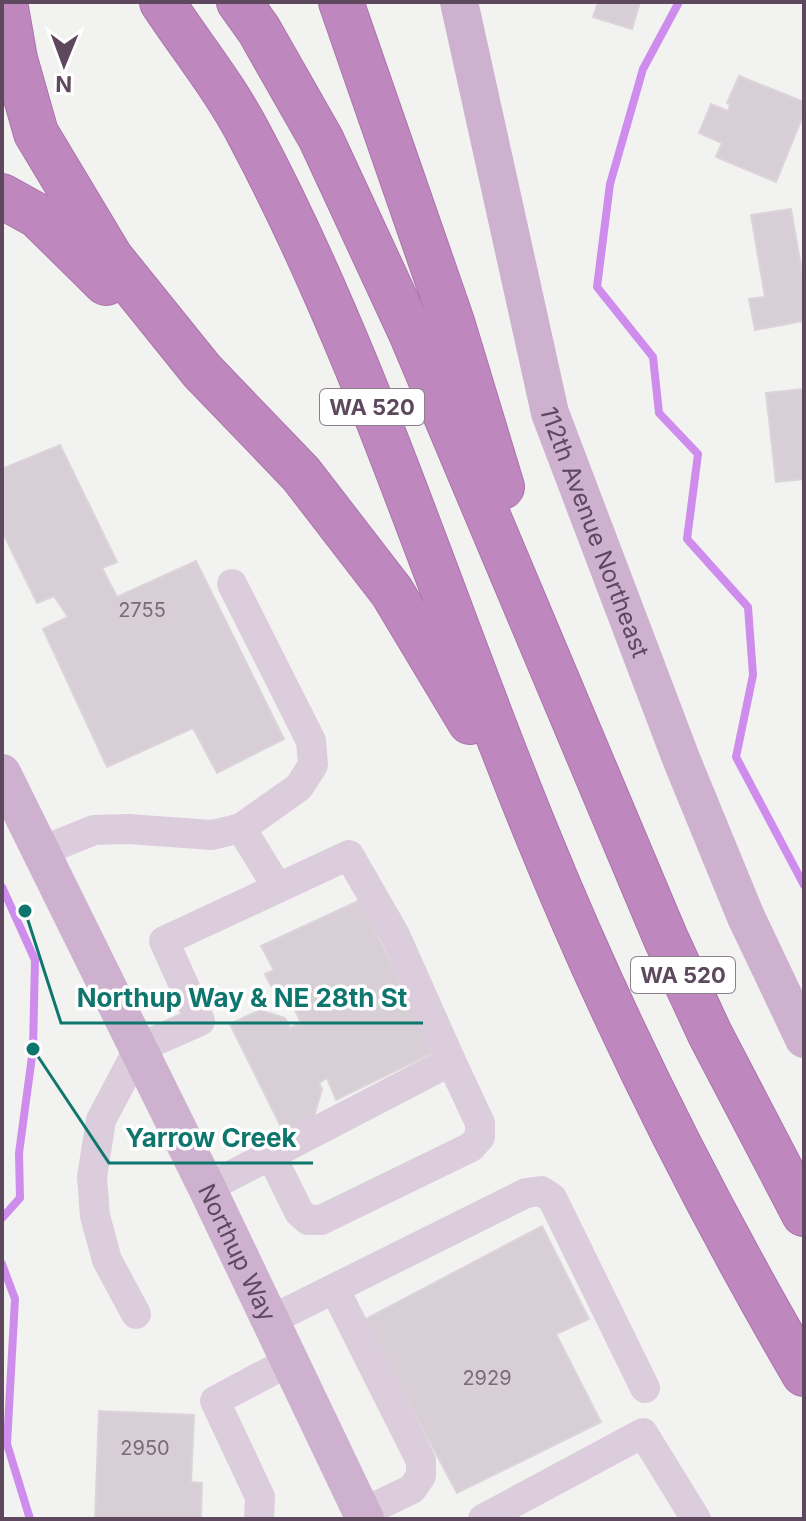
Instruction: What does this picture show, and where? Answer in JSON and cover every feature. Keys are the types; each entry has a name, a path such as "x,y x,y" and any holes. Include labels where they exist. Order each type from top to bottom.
{"highway":[{"path":"5,2 15,59 36,133 111,258 202,371 301,474 392,592 537,835"},
{"name":"WA 520","path":"162,2 248,132 321,279 537,835 593,967 659,1108 747,1275 804,1374"},
{"name":"WA 520","path":"239,2 259,30 321,139 411,333 577,730 704,1021 804,1214"},
{"path":"341,2 452,322 577,730"},
{"path":"2,196 38,216 153,329 202,371"}],"main road":[{"name":"112th Avenue Northeast","path":"459,2 550,413 682,761 746,917 804,1039"},
{"name":"Northup Way","path":"2,773 139,1048 364,1516"}],"lane":[{"path":"42,851 94,830 128,829 212,835 241,828 299,787 313,765 311,741 232,584"},
{"path":"241,828 278,888"},
{"path":"136,1314 107,1260 95,1216 92,1177 101,1120 139,1048 200,1021 164,941 349,855 395,935 480,1123 480,1137 471,1147 321,1220 308,1220 299,1212 271,1155"},
{"path":"207,1188 451,1061"},
{"path":"269,1321 526,1193 541,1191 552,1198 645,1388"},
{"path":"335,1290 421,1461 421,1476 412,1489 364,1516"},
{"path":"259,1519 260,1497 215,1401 288,1362"},
{"path":"489,1517 643,1433 696,1519"}],"building":[{"path":"598,2 640,2 632,29 593,17"},
{"path":"739,76 804,102 804,113 776,182 716,157 722,143 699,133 711,104 728,111 730,105 727,103"},
{"path":"791,209 804,283 804,321 755,330 749,299 765,297 751,215"},
{"path":"804,389 804,479 776,482 766,393"},
{"path":"60,445 117,562 102,568 117,597 196,561 284,739 217,773 193,728 107,767 43,629 68,617 54,596 37,603 2,531 2,469"},
{"path":"360,900 434,1052 336,1100 327,1078 319,1083 322,1089 313,1120 284,1133 230,1024 260,1010 285,1018 290,1028 301,1023 285,988 271,986 265,974 274,970 261,946"},
{"path":"542,1226 589,1319 556,1334 601,1422 457,1493 364,1320"},
{"path":"99,1411 194,1415 191,1482 202,1483 201,1519 95,1519"}],"waterway":[{"path":"679,2 643,69 610,184 597,287 653,357 659,413 698,454 687,539 748,607 753,675 736,757 804,885"},
{"path":"2,887 35,960 33,1049 19,1153 20,1198 2,1218"},
{"path":"2,1264 15,1299 7,1444 30,1519"}],"place":[{"name":"Northup Way & NE 28th St","path":"25,911"},
{"name":"Yarrow Creek","path":"33,1049"}]}
